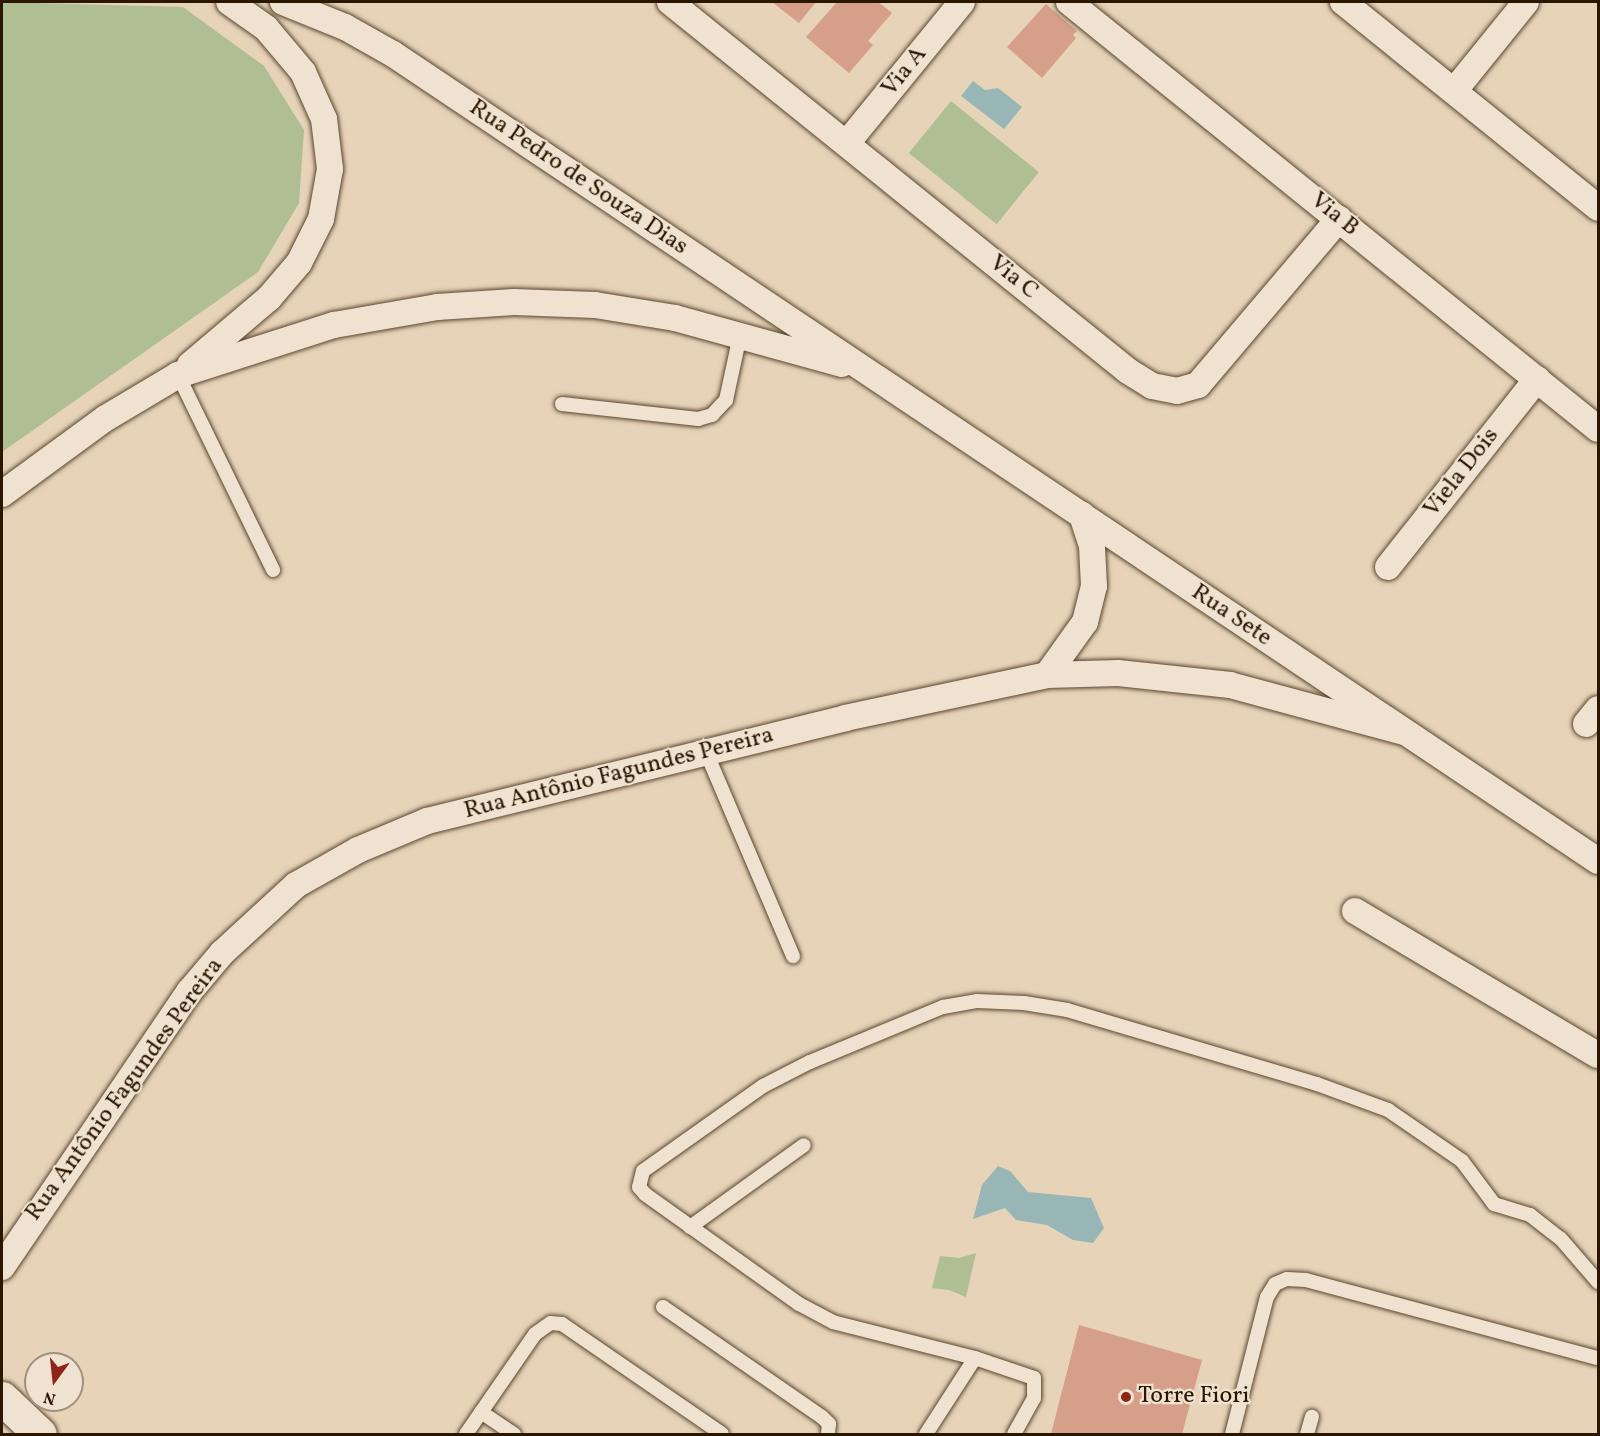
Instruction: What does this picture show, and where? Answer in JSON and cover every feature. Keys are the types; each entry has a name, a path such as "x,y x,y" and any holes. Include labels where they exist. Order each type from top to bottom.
{"street":[{"path":"2,494 106,418 178,375 269,298 298,263 321,219 330,169 324,119 303,72 266,28 229,2"},
{"name":"Rua Pedro de Souza Dias","path":"283,2 345,27 393,54 864,370"},
{"name":"Via C","path":"670,2 1128,371 1152,386 1177,391 1198,385 1214,369 1339,219"},
{"name":"Via A","path":"847,144 963,2"},
{"name":"Via B","path":"1069,2 1599,429"},
{"path":"1342,2 1599,208"},
{"path":"1454,91 1526,2"},
{"path":"178,375 334,325 437,307 514,302 595,305 740,334 864,370"},
{"name":"Rua Sete","path":"864,370 1599,861"},
{"name":"Viela Dois","path":"1388,567 1537,378"},
{"path":"1047,675 1085,622 1094,586 1092,546 1082,515"},
{"name":"Rua Antônio Fagundes Pereira","path":"5,1256 189,992 252,922 296,885 358,850 427,821 706,752 1047,675 1118,673 1230,685 1404,732"},
{"path":"1355,911 1599,1055"},
{"path":"2,1398 40,1434"},
{"path":"2,1422 26,1434"}],"lane":[{"path":"562,404 698,419 712,415 726,400 740,334"},
{"path":"178,375 273,570"},
{"path":"706,752 793,956"},
{"path":"1014,1434 1034,1398 1034,1378 975,1358 833,1322 799,1304 645,1194 638,1179 651,1164 717,1117 810,1062 943,1007 976,1001 1024,1003 1067,1010 1317,1084 1388,1110 1462,1161 1494,1204 1530,1215 1561,1239 1599,1282"},
{"path":"690,1227 804,1145"},
{"path":"1232,1434 1267,1298 1275,1284 1287,1279 1306,1280 1599,1358"},
{"path":"663,1307 822,1417 829,1424 828,1434"},
{"path":"466,1434 535,1334 551,1323 562,1324 722,1434"},
{"path":"926,1434 975,1358"},
{"path":"481,1412 514,1434"},
{"path":"1307,1434 1312,1417"}],"green space":[{"path":"2,2 183,7 264,66 304,130 299,203 258,272 2,452"},
{"path":"951,101 1039,172 997,224 909,153"},
{"path":"976,1253 966,1297 949,1290 932,1288 940,1256 959,1258"}],"water":[{"path":"973,81 985,90 998,88 1022,107 1004,129 961,96"},
{"path":"998,1166 1010,1171 1028,1192 1091,1198 1104,1228 1093,1243 1073,1240 1047,1225 1016,1220 1005,1208 973,1219 982,1185"}],"building":[{"path":"772,2 816,2 799,23"},
{"path":"837,2 878,2 892,13 868,41 873,45 849,73 806,37"},
{"path":"1046,4 1077,31 1073,35 1076,38 1042,78 1007,47"},
{"name":"Torre Fiori","path":"1079,1325 1202,1360 1182,1434 1051,1434"}],"place":[{"name":"Torre Fiori","path":"1126,1397"}]}
